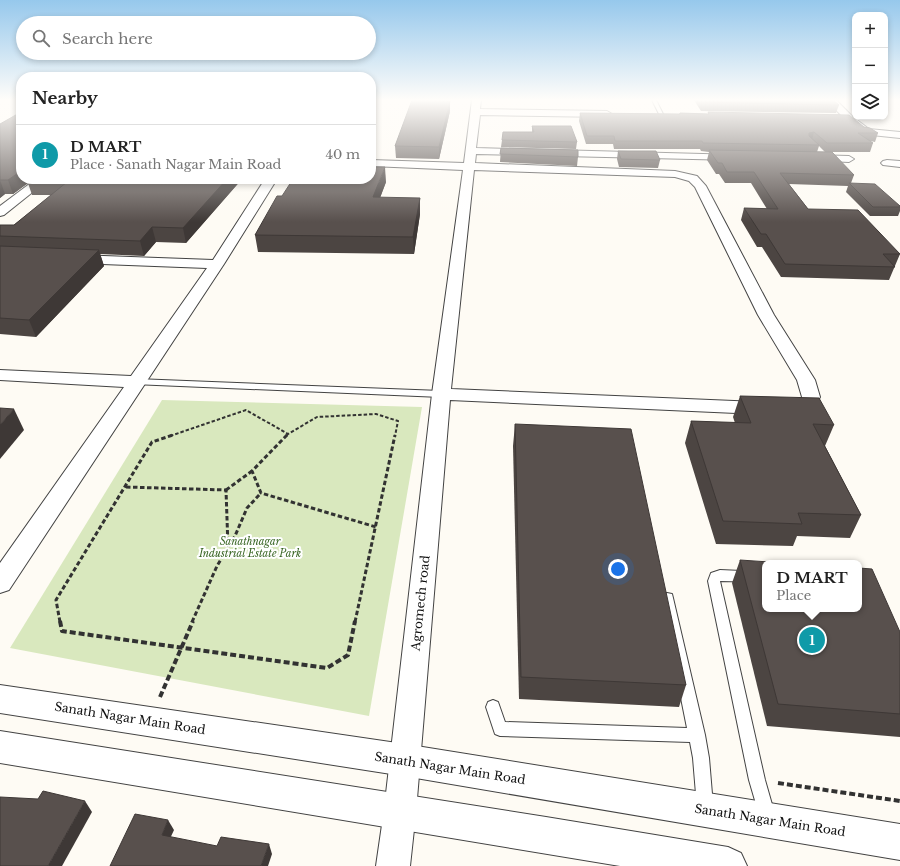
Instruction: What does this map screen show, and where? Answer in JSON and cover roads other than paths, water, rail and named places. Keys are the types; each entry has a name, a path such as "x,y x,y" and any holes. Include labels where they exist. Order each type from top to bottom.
{"street":[{"name":"Agromech road","path":"393,866 400,811 441,394 471,140"},
{"path":"802,158 822,155 849,159"},
{"path":"376,163 469,158 746,157"},
{"path":"441,394 779,409 805,407 811,397 806,380 766,315 700,186 693,178 675,174 469,158"},
{"path":"887,163 900,164"},
{"path":"0,212 36,184"},
{"path":"0,582 217,264 268,184"},
{"path":"62,258 217,264"},
{"path":"0,375 136,382"},
{"name":"Sanath Nagar Main Road","path":"0,698 404,760 900,842"},
{"path":"0,747 119,768 400,811 728,866"}],"lane":[{"path":"136,382 441,394"},
{"path":"762,577 720,575 715,576 714,581 757,780 768,820"},
{"path":"666,589 697,735 701,758 705,810"},
{"path":"493,707 500,729 697,735"}],"place":[{"name":"D MART","path":"812,640"}],"park label":[{"name":"Sanathnagar Industrial Estate Park","path":"250,546"}]}
